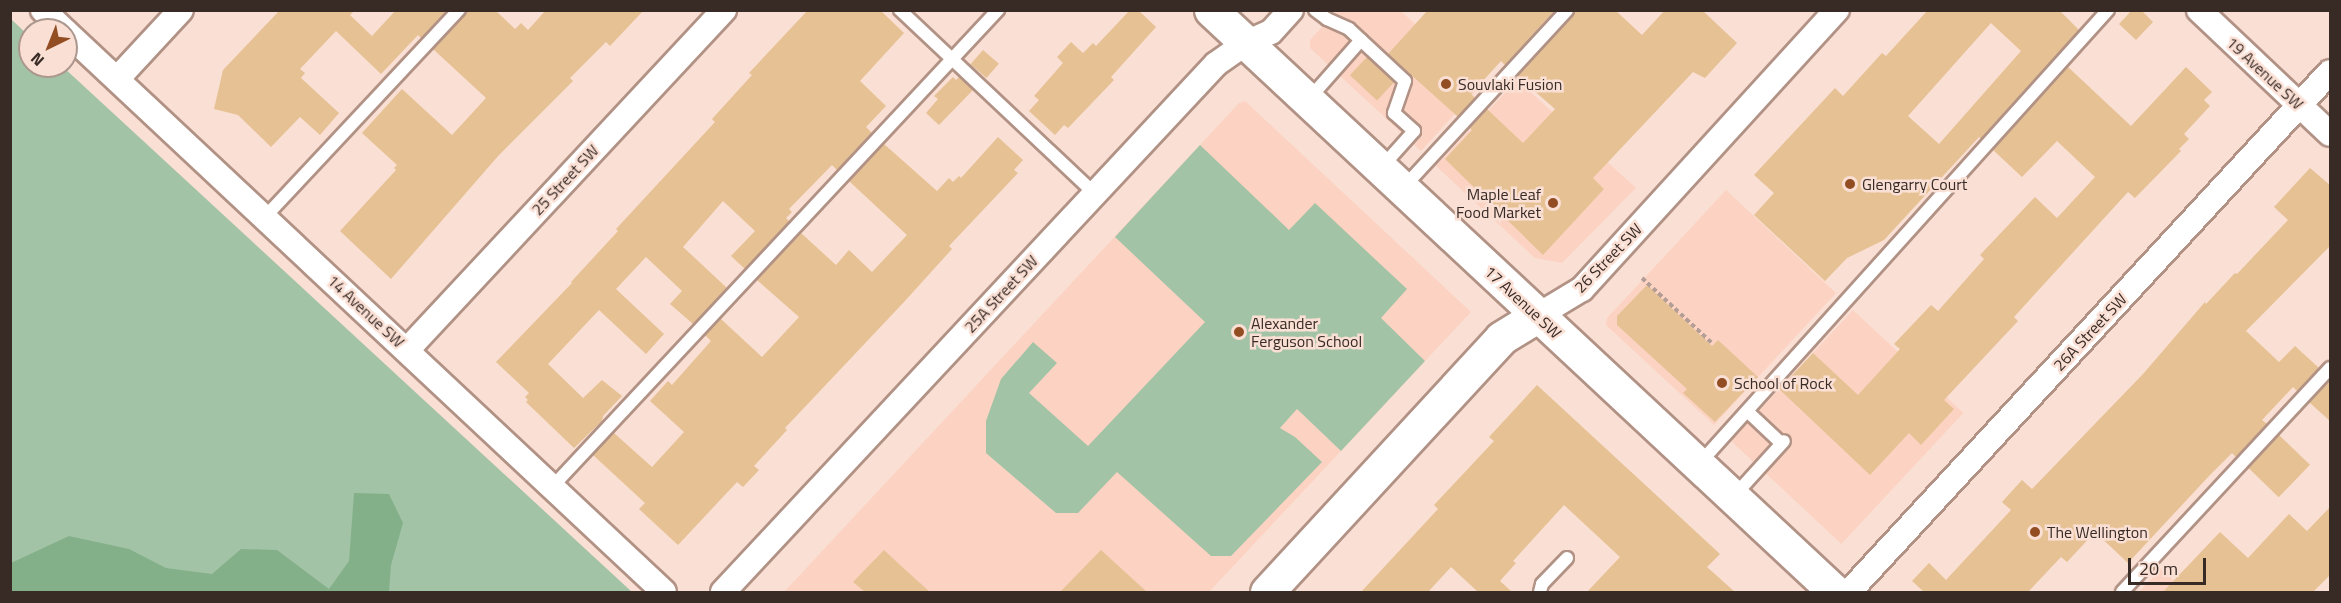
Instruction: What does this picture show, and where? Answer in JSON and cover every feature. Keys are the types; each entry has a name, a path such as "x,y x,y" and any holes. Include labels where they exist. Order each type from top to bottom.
{"main road":[{"name":"17 Avenue SW","path":"1211,10 1835,592"},
{"name":"26 Street SW","path":"1267,592 1502,338 1537,316"}],"street":[{"path":"117,79 181,10"},
{"name":"25 Street SW","path":"407,350 724,10"},
{"name":"25A Street SW","path":"723,592 1216,64 1246,43 1271,32 1291,10"},
{"name":"26 Street SW","path":"1537,316 1582,289 1837,10"},
{"name":"19 Avenue SW","path":"2199,10 2331,134"},
{"name":"14 Avenue SW","path":"78,43 664,592"},
{"name":"26A Street SW","path":"1849,592 2331,72"}],"lane":[{"path":"265,217 459,10"},
{"path":"900,10 1095,194"},
{"path":"553,486 998,10"},
{"path":"1316,10 1327,19 1349,29 1405,81 1395,113 1414,131 1391,179"},
{"path":"1391,179 1567,10"},
{"path":"1698,465 2108,10"},
{"path":"1308,101 1361,40"},
{"path":"2122,592 2331,368"},
{"path":"1733,496 1782,442 1747,411"},
{"path":"1540,592 1542,584 1567,558"}],"path":[{"path":"1642,278 1712,343"}],"shaded area":[{"path":"1337,11 1401,11 1481,85 1421,151 1310,48 1310,40"},
{"path":"1517,80 1636,188 1562,263 1535,258 1436,166"},
{"name":"Alexander Ferguson School","path":"1245,101 1471,312 1209,592 784,592 1239,103"},
{"path":"1726,190 1836,293 1714,425 1606,325 1607,318"},
{"path":"1853,310 1963,413 1841,544 1731,441"},
{"path":"2161,569 2187,592 2139,592"}],"green space":[{"path":"11,19 18,26 18,78 75,78 632,592 11,592"},
{"path":"1200,145 1289,230 1315,203 1407,289 1381,318 1425,361 1341,451 1297,409 1280,428 1295,437 1322,462 1231,556 1211,556 1117,472 1078,513 1056,513 986,453 986,421 1001,379 1033,342 1057,363 1029,393 1088,446 1205,322 1115,237"},
{"path":"354,493 389,494 403,523 391,565 389,592 11,592 11,563 69,536 129,549 166,568 212,574 241,549 277,550 329,589 349,561"}],"building":[{"path":"280,10 355,10 350,15 372,36 396,10 447,10 421,38 418,35 381,74 336,31 300,69 305,73 301,78 339,113 320,135 300,117 271,147 238,115 214,109 223,70"},
{"path":"467,10 495,10 515,29 521,23 528,30 546,10 644,10 610,46 606,42 570,78 573,81 499,155 391,279 340,231 396,170 394,168 397,165 362,133 402,89 452,135 486,98 433,49"},
{"path":"808,10 880,10 904,33 860,81 886,106 866,127 872,133 837,170 832,165 789,209 792,212 786,218 789,221 745,269 731,256 755,231 723,201 683,247 727,288 693,324 670,304 682,291 646,257 616,289 664,334 646,354 599,310 548,364 583,398 602,380 622,396 603,416 602,421 574,448 526,402 528,400 525,397 529,393 496,362 572,283 618,231 616,229 715,122 712,119 752,75 749,73"},
{"path":"1130,10 1138,10 1156,27 1111,77 1114,80 1068,128 1064,125 1055,135 1029,111 1039,100 1034,96 1063,63 1057,57 1071,42 1083,53 1093,43 1096,46"},
{"path":"1428,10 1555,10 1505,65 1501,61 1471,94 1475,98 1458,117 1388,54"},
{"path":"1575,10 1615,10 1642,35 1665,10 1702,10 1737,43 1705,78 1693,72 1593,178 1604,189 1543,255 1445,159 1472,130 1470,128 1487,109 1523,143 1555,109 1517,76"},
{"path":"1928,10 2059,10 2079,30 1981,139 1979,137 1884,240 1847,258 1825,281 1754,215 1774,193 1754,175 1835,88 1843,96 1882,53 1886,56","holes":["1991,23 2021,51 1939,144 1908,116"]},
{"path":"2132,10 2141,10 2153,22 2136,40 2119,24"},
{"path":"983,50 999,64 986,78 971,64"},
{"path":"1367,57 1394,82 1377,101 1350,75"},
{"path":"2068,67 2131,126 2186,67 2212,92 2204,100 2210,106 2184,134 2189,139 2179,149 2181,151 2135,198 2128,192 2014,317 2018,321 1944,400 1954,409 1921,445 1909,433 1870,475 1779,389 1813,353 1858,395 1900,349 1894,344 1931,305 1938,311 1984,259 1980,255 2035,197 2057,218 2095,177 2057,141 2022,177 1993,150"},
{"path":"953,77 956,80 959,77 973,90 939,125 926,113 938,99 934,96"},
{"path":"998,137 1023,160 1014,170 1018,173 949,246 952,249 904,302 785,428 787,430 754,466 759,470 743,487 737,482 678,545 639,509 645,503 593,455 614,433 652,467 684,432 650,401 668,381 672,385 711,341 705,335 721,319 762,357 799,317 757,280 801,233 836,265 849,250 872,272 907,235 849,181 884,144 937,191 949,178 953,182 959,176 961,178"},
{"path":"2310,168 2331,186 2331,245 2246,331 2279,362 2295,346 2319,368 2297,391 2293,387 2262,420 2267,424 2236,457 2232,453 2128,563 2095,532 2067,562 2061,557 2028,592 1924,592 1912,581 1929,563 1946,580 2011,510 2002,502 2022,480 2032,489 2143,374 2205,302 2206,304 2235,273 2237,274 2288,220 2274,207"},
{"path":"1647,285 1712,346 1718,340 1758,377 1715,422 1683,393 1687,389 1617,325 1617,316"},
{"path":"2331,380 2331,422 2309,402"},
{"path":"1537,385 1720,554 1707,567 1735,592 1587,592 1620,557 1564,505 1513,561 1516,563 1500,581 1512,592 1478,592 1451,567 1428,592 1361,592 1438,509 1434,505 1494,441 1489,437"},
{"path":"2279,435 2310,465 2279,497 2248,467"},
{"path":"2331,506 2331,574 2313,592 2163,592 2220,532 2248,558 2289,514 2307,531"},
{"path":"884,550 930,592 865,592 853,582"},
{"path":"1101,550 1147,592 1060,592"}],"place":[{"name":"Souvlaki Fusion","path":"1446,84"},
{"name":"Glengarry Court","path":"1850,184"},
{"name":"Maple Leaf Food Market","path":"1553,203"},
{"name":"Alexander Ferguson School","path":"1239,332"},
{"name":"School of Rock","path":"1722,383"},
{"name":"The Wellington","path":"2035,532"}]}
